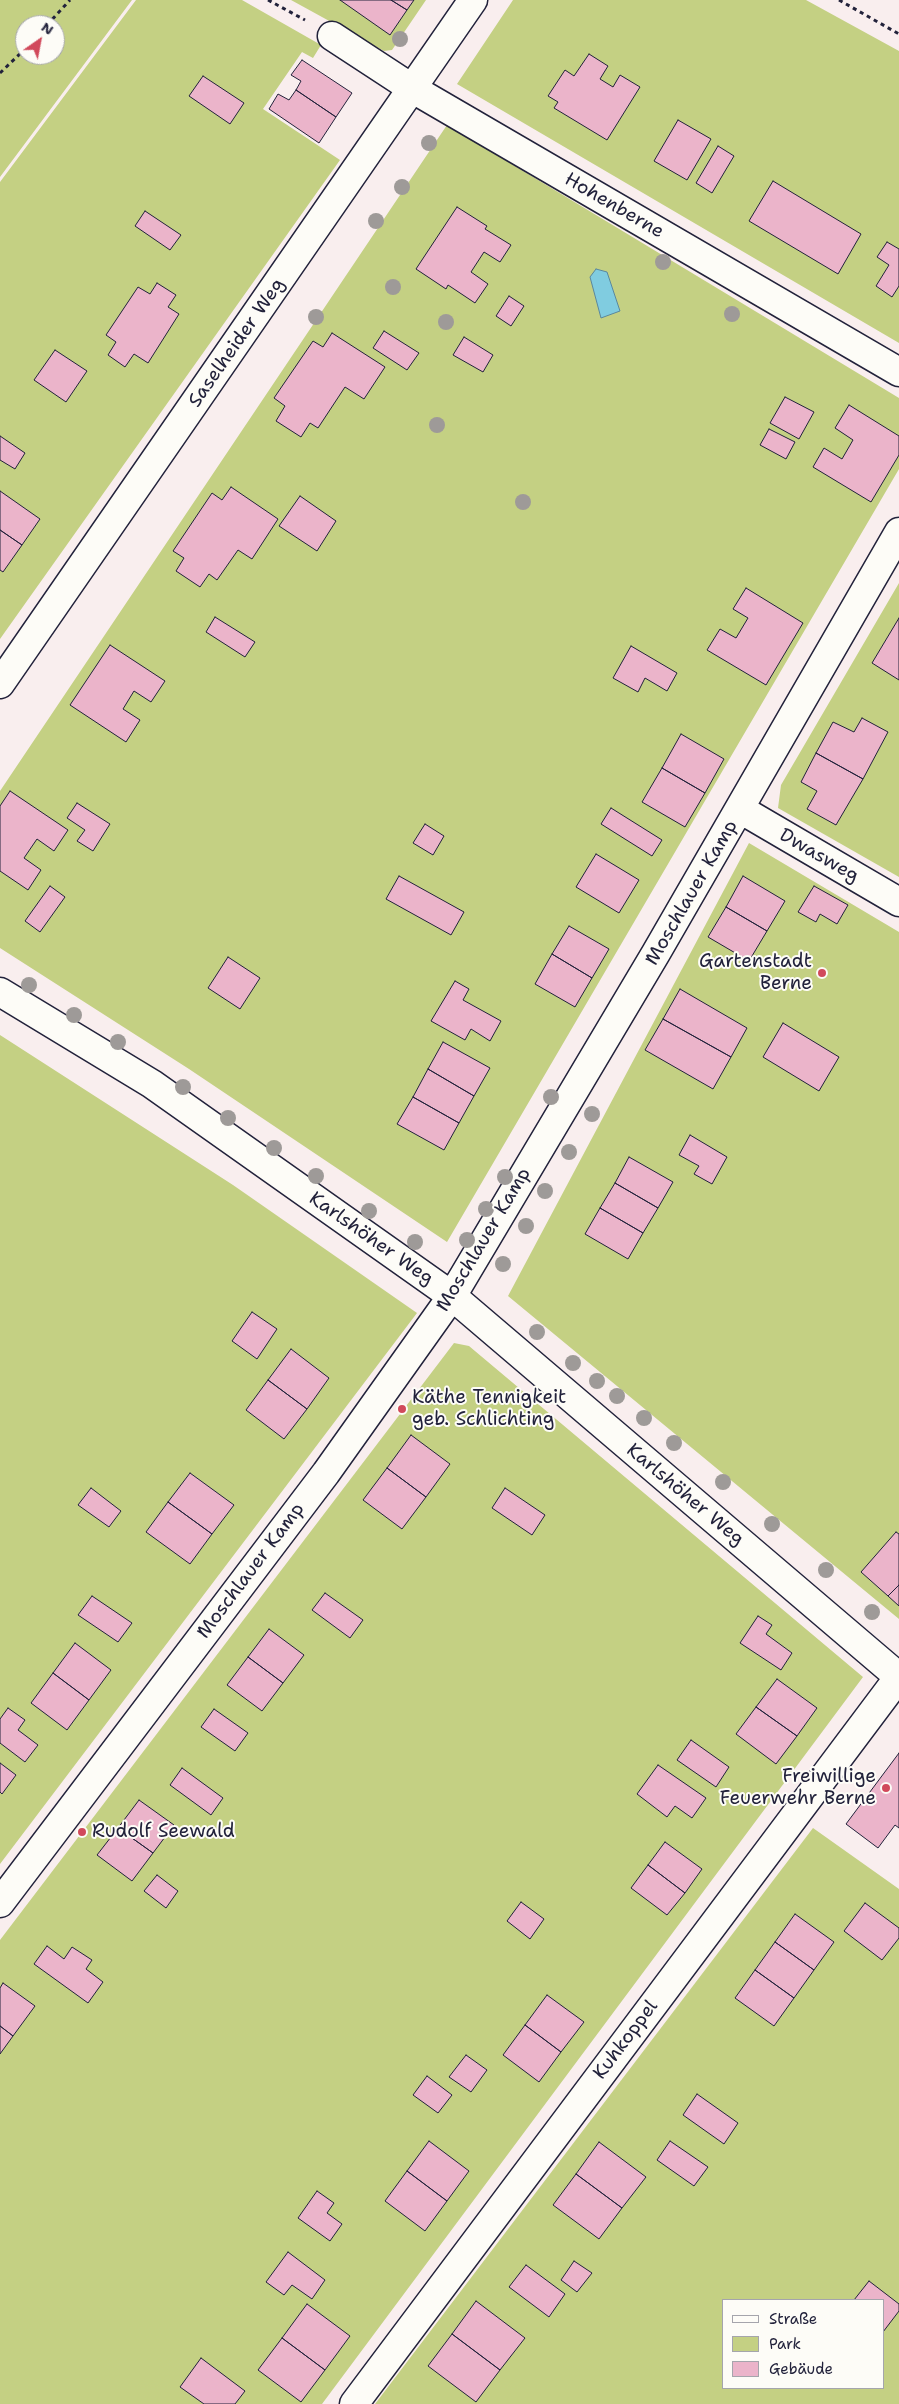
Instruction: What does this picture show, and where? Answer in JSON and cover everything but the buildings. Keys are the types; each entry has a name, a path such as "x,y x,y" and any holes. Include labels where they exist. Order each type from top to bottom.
{"street":[{"name":"Saselheider Weg","path":"0,684 414,89 473,0"},
{"name":"Hohenberne","path":"332,36 414,89 899,372"},
{"name":"Moschlauer Kamp","path":"0,1903 326,1474 452,1296 740,810 899,532"},
{"name":"Dwasweg","path":"740,810 899,902"},
{"name":"Karlshöher Weg","path":"0,992 152,1084 452,1296 899,1677"},
{"name":"Kuhkoppel","path":"354,2404 899,1677"}],"path":[{"path":"56,15 70,0"},
{"path":"268,0 332,36"},
{"path":"839,0 899,34"},
{"path":"0,72 15,58"}],"green space":[{"path":"0,0 132,0 0,177"},
{"path":"136,0 242,0 321,45 313,58 302,52 263,109 340,160 0,639 0,182"},
{"path":"291,0 426,0 392,50 384,51"},
{"path":"513,0 806,0 899,51 899,343 457,84"},
{"path":"447,125 899,398 899,469 447,1242 189,1069 0,948 0,791"},
{"path":"899,583 899,877 778,808 781,785"},
{"path":"749,843 899,932 899,1619 508,1296"},
{"path":"0,1035 233,1185 417,1313 0,1864"},
{"path":"454,1343 469,1346 863,1677 322,2404 0,2404 0,1940"},
{"path":"813,1828 899,1889 899,2404 375,2404"}],"water":[{"path":"596,269 607,272 620,311 601,318 590,277"}],"place":[{"name":"Gartenstadt Berne","path":"822,973"},
{"name":"Käthe Tennigkeit geb. Schlichting","path":"402,1409"},
{"name":"Freiwillige Feuerwehr Berne","path":"886,1788"},
{"name":"Rudolf Seewald","path":"82,1832"}]}
